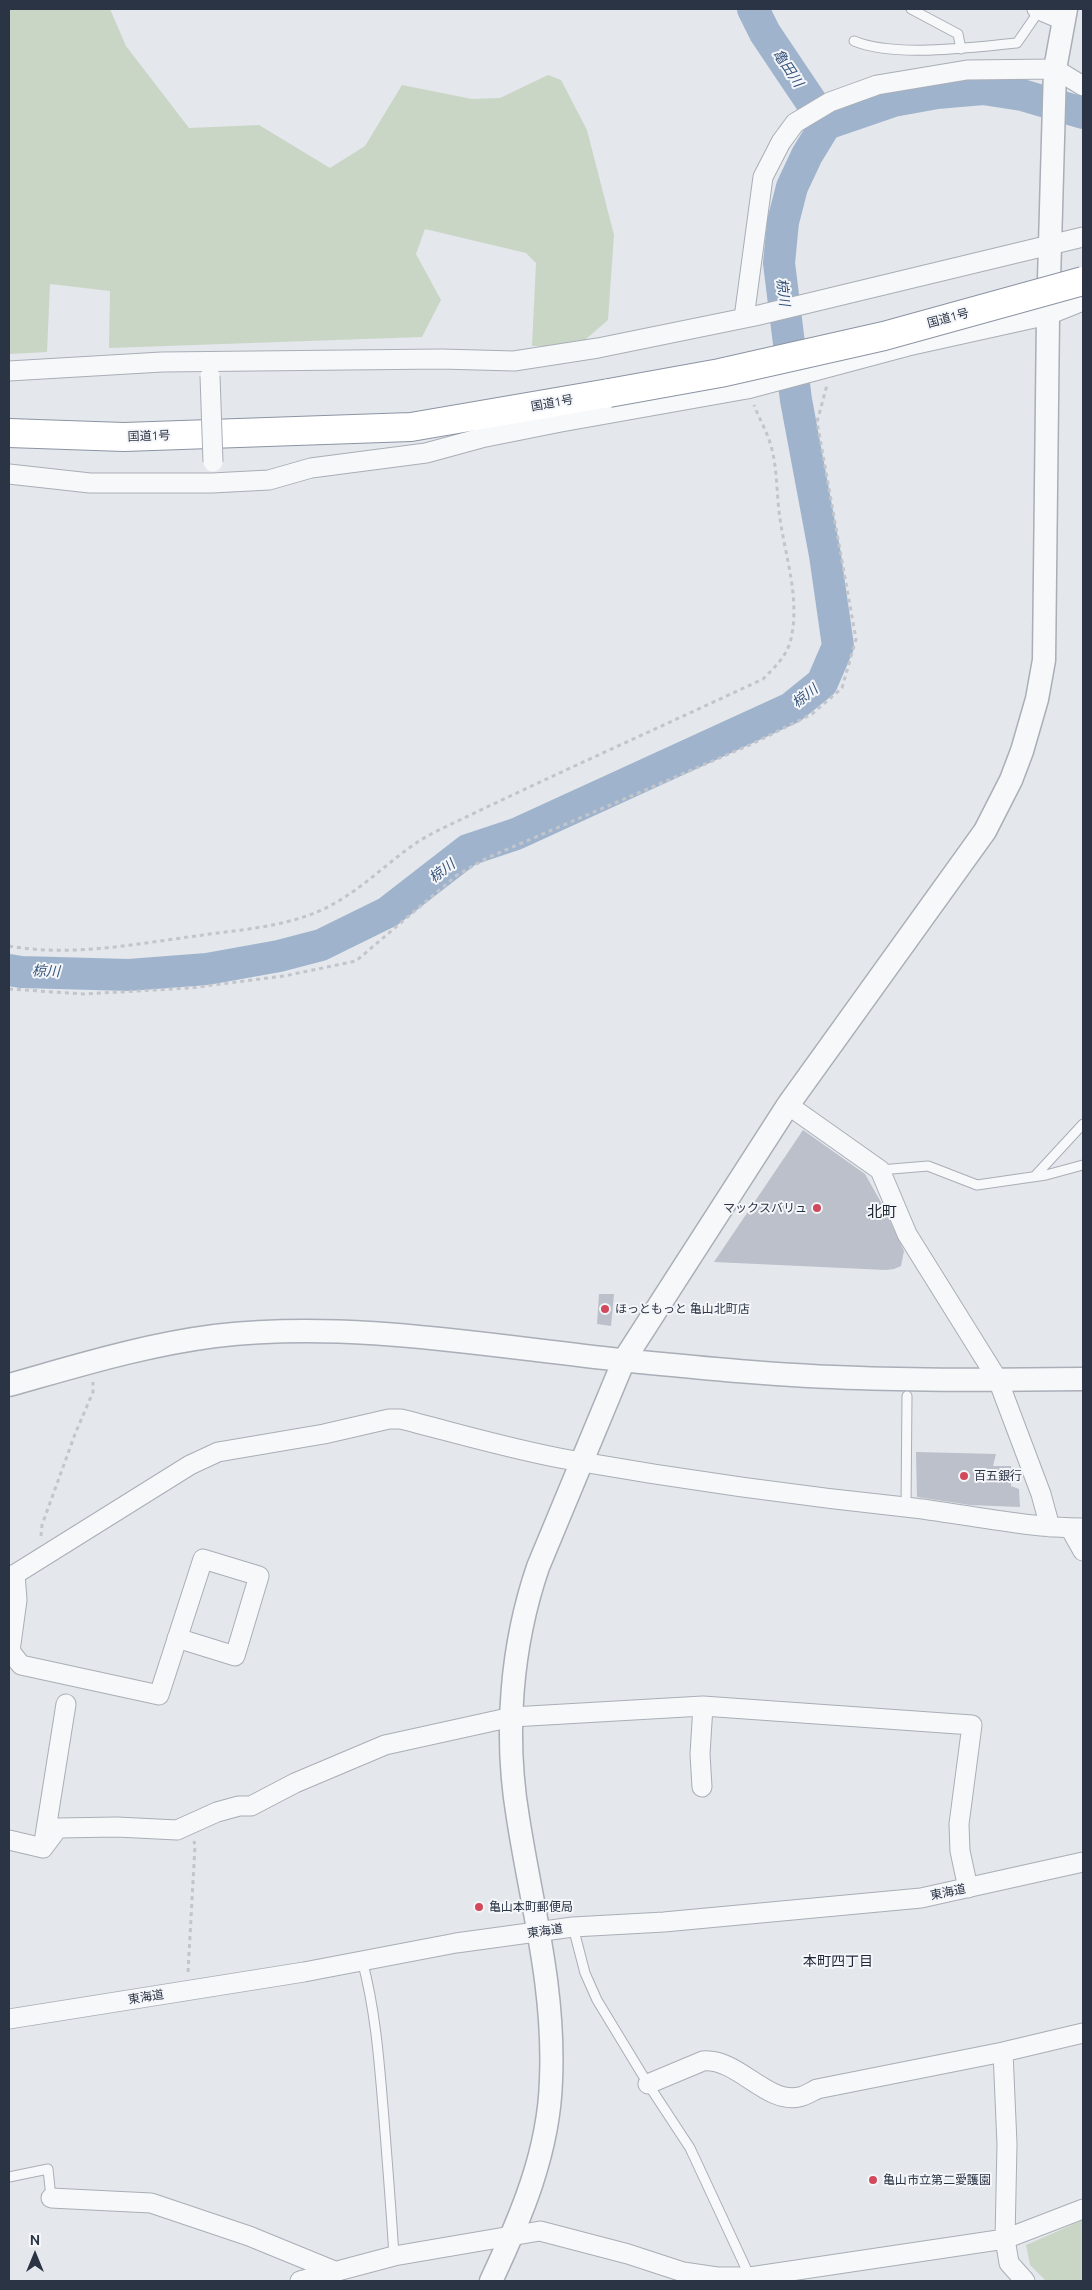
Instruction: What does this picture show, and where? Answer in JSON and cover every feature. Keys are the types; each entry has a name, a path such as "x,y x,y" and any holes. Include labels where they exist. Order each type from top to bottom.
{"highway":[{"name":"国道1号","path":"9,433 124,437 411,427 720,372 884,336 1083,281"}],"street":[{"path":"491,2281 513,2234 537,2170 546,2129 551,2082 550,1999 540,1932 518,1817 514,1784 512,1716 515,1662 527,1598 559,1514 583,1462 624,1360 788,1105 971,854 994,816 1011,780 1037,700 1044,660 1048,315 1055,69 1064,14 1038,10"},
{"path":"749,317 763,177 781,142 795,123 830,102 877,84 967,70 1055,69 1083,86"},
{"path":"9,370 162,362 209,369 441,359 514,361 598,348 749,317 1083,237"},
{"path":"9,474 90,483 212,483 269,480 311,468 426,452 543,425 756,386 908,346 1048,315 1083,301"},
{"path":"209,369 213,462 212,483"},
{"path":"788,1105 880,1170 907,1234 998,1380 1041,1494 1050,1527"},
{"path":"9,1385 94,1361 170,1343 217,1336 266,1332 342,1332 416,1337 624,1360 860,1378 1083,1379"},
{"path":"177,1638 235,1656 259,1576 203,1559 177,1638 159,1695 20,1665 10,1651 17,1600 12,1576 190,1465 218,1452 324,1434 389,1420 400,1420 583,1462 825,1499 1050,1527 1077,1528 1083,1551"},
{"path":"43,1848 66,1704"},
{"path":"702,1787 700,1754 703,1706"},
{"path":"43,1848 58,1828 117,1827 177,1830 226,1809 251,1806 296,1783 385,1745 512,1716 703,1706 972,1725 959,1824 960,1850 968,1888"},
{"path":"9,1840 43,1848"},
{"name":"東海道","path":"9,2019 304,1972 456,1943 573,1927 664,1922 852,1906 921,1898 1083,1862"},
{"path":"648,2084 703,2061 711,2060 725,2065 786,2098 800,2097 817,2089 1004,2052 1083,2033"},
{"path":"1004,2052 1007,2144 1005,2239 1009,2263 1025,2281"},
{"path":"51,2198 151,2202 249,2236 337,2272"},
{"path":"300,2281 394,2256 513,2234 540,2231 628,2254 683,2272 717,2277 752,2279 1005,2239 1083,2209"}],"lane":[{"path":"912,9 958,34 961,49"},
{"path":"854,41 867,47 883,49 961,49 1017,43 1038,10"},
{"path":"1035,1176 1083,1124"},
{"path":"880,1170 928,1166 977,1185 1046,1175 1083,1165"},
{"path":"906,1508 907,1396"},
{"path":"573,1927 585,1973 597,2000 648,2084 690,2148 752,2279"},
{"path":"362,1960 372,1997 383,2087 394,2256"},
{"path":"9,2177 48,2169 51,2198"}],"path":[{"path":"9,990 84,994 190,988 284,976 356,961 457,876 487,858 752,744 812,714 842,688 856,639 817,422 832,367"},
{"path":"9,946 29,950 111,947 265,926 302,918 334,904 365,884 427,836 763,679 782,660 790,641 795,614 794,594 780,519 768,437 756,386"},
{"path":"39,1560 42,1525 75,1434 93,1392 94,1361"},
{"path":"187,1990 196,1846 188,1824"}],"green space":[{"path":"9,9 110,9 126,46 189,128 259,125 330,168 365,146 402,85 472,99 500,98 548,75 561,80 587,130 614,235 608,320 578,346 532,346 536,263 526,253 425,229 416,254 441,300 422,337 109,348 110,291 50,284 47,352 9,354"},
{"path":"1083,2220 1083,2281 1046,2281 1030,2265 1026,2245"}],"building":[{"name":"マックスバリュ","path":"803,1130 865,1174 882,1204 904,1251 901,1266 886,1270 714,1262"},
{"name":"ほっともっと 亀山北町店","path":"599,1294 614,1294 611,1326 597,1324"},
{"name":"百五銀行","path":"916,1452 996,1454 993,1466 1011,1466 1011,1486 1019,1489 1020,1507 970,1505 917,1497"}],"waterway":[{"name":"亀田川","path":"753,9 765,33 826,124"},
{"name":"椋川","path":"9,970 129,975 207,969 279,956 321,945 388,912 468,850 516,834 791,708 822,683 838,646 825,555 796,400 779,263 783,222 792,187 807,155 826,124 893,101 937,93 983,89 1022,95 1083,113"}],"place":[{"name":"マックスバリュ","path":"817,1208"},
{"name":"ほっともっと 亀山北町店","path":"605,1309"},
{"name":"百五銀行","path":"964,1476"},
{"name":"亀山本町郵便局","path":"479,1907"},
{"name":"亀山市立第二愛護園","path":"873,2180"}],"district":[{"name":"北町","path":"882,1212"},
{"name":"本町四丁目","path":"838,1961"}]}
